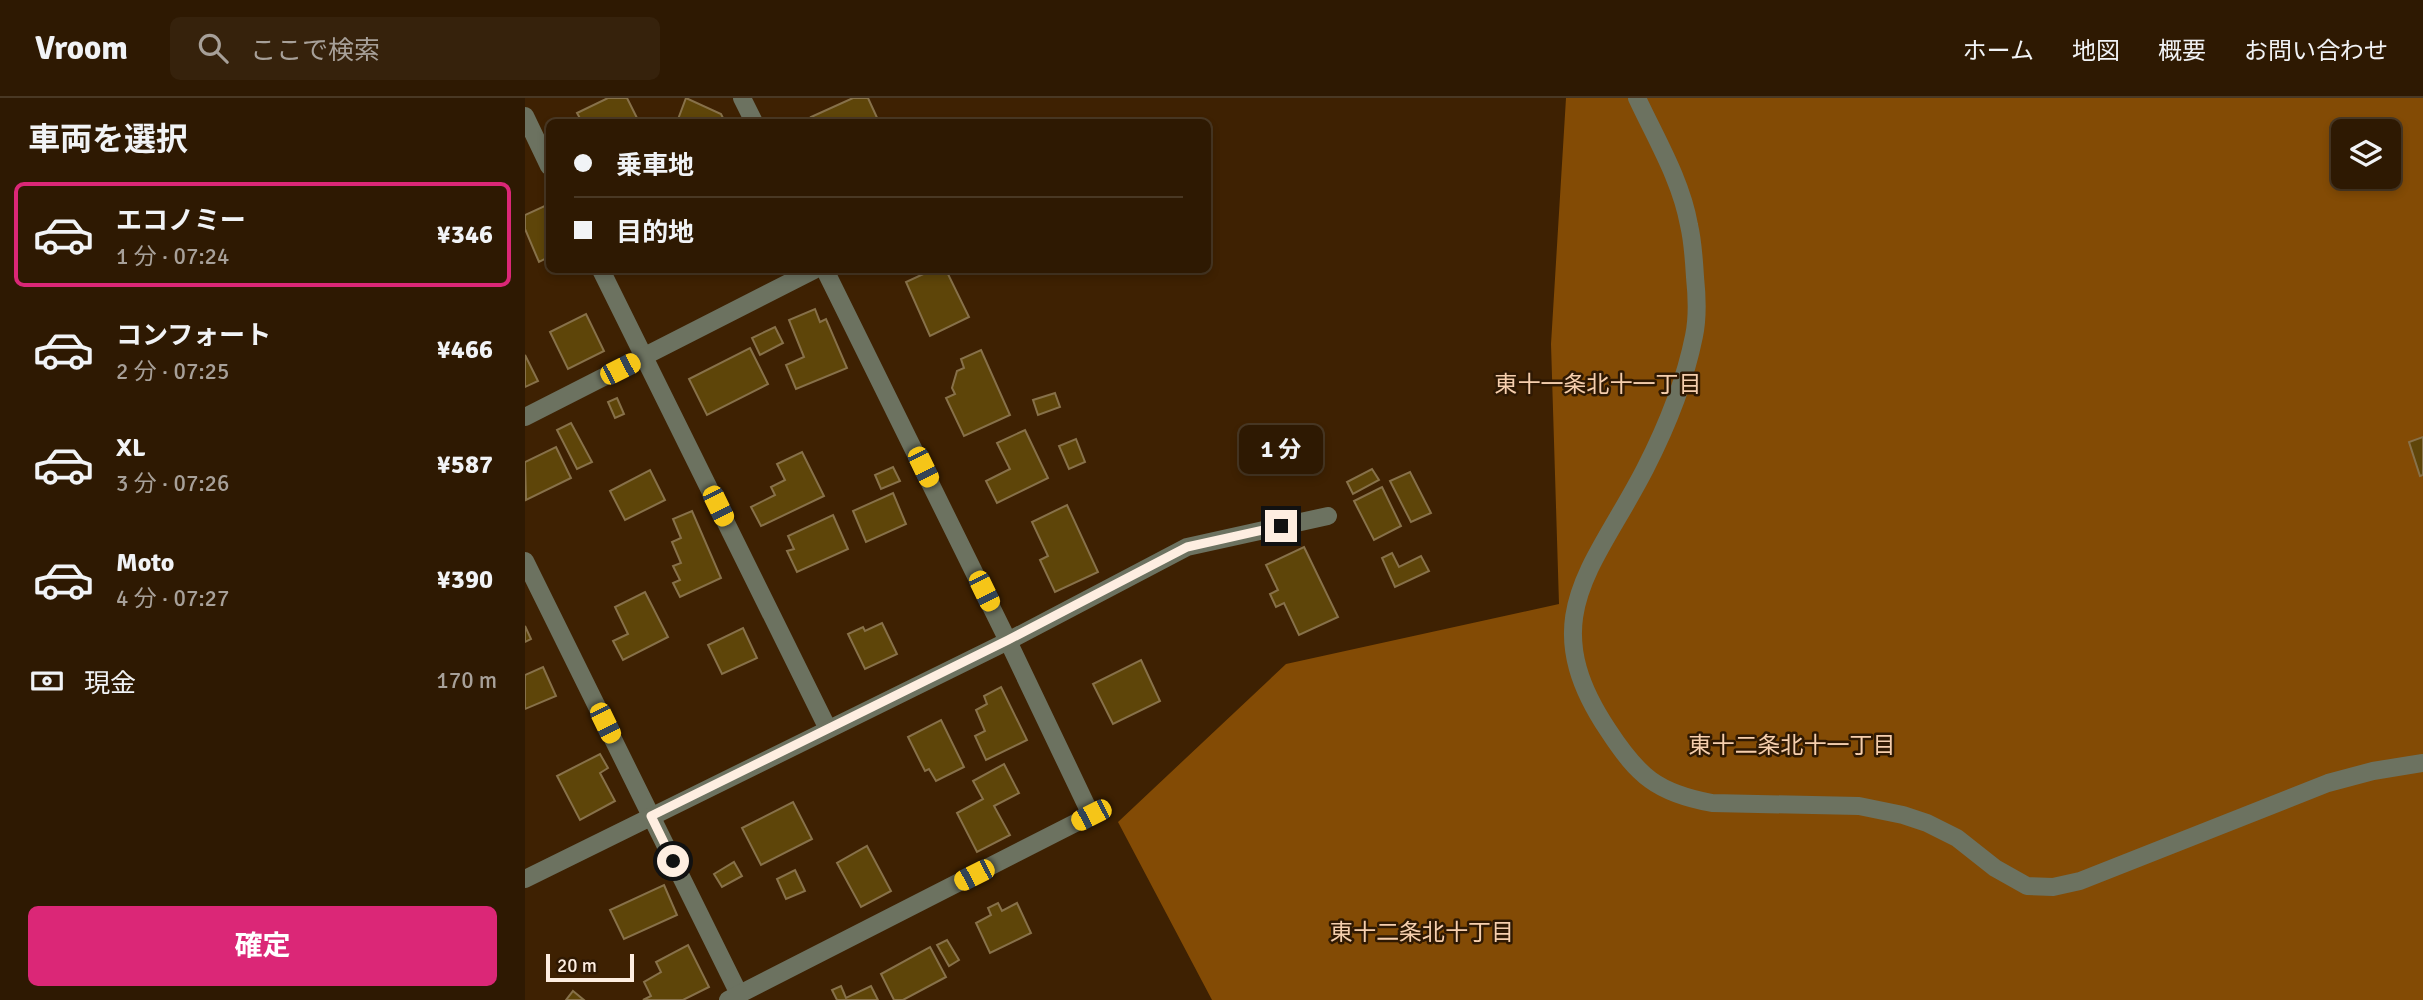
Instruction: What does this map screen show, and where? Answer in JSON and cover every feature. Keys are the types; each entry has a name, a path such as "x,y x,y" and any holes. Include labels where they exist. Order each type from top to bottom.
{"street":[{"path":"742,98 752,119"},
{"path":"1637,98 1674,177 1689,223 1697,297 1694,334 1666,423 1644,471 1593,559 1578,596 1573,621 1577,665 1588,694 1601,720 1627,759 1644,776 1664,790 1711,803 1859,806 1903,815 1957,838 2004,873 2028,886 2040,888 2080,881 2328,783 2373,771 2423,763"},
{"path":"525,116 546,160"},
{"path":"602,273 828,729"},
{"path":"525,417 808,273"},
{"path":"525,561 651,816 734,997 1091,815 1008,640 826,273"},
{"path":"525,879 1008,640 1187,547 1328,516"}],"shaded area":[{"path":"1566,98 2423,98 2423,1000 1212,1000 1118,822 1286,664 1559,604 1551,344"}],"building":[{"path":"608,98 627,98 638,119 580,119 577,113"},
{"path":"686,98 721,114 724,119 678,119"},
{"path":"853,98 868,98 878,119 812,119 811,117"},
{"path":"546,205 546,258 539,262 525,229 525,215"},
{"path":"926,273 947,273 969,317 930,336 906,282"},
{"path":"815,309 820,322 826,319 847,368 796,389 786,365 804,357 789,320"},
{"path":"586,314 604,351 568,369 550,332"},
{"path":"775,327 783,343 760,355 752,338"},
{"path":"750,348 768,384 707,415 689,379"},
{"path":"981,350 1010,415 964,436 946,398 955,394 952,388 957,371 964,368 961,359"},
{"path":"525,355 538,381 525,387"},
{"path":"1055,393 1060,407 1038,415 1033,400"},
{"path":"617,398 624,414 615,418 608,402"},
{"path":"571,423 592,462 577,469 557,430"},
{"path":"1025,430 1048,478 997,503 986,481 1010,469 997,443"},
{"path":"2423,437 2423,475 2420,476 2409,442"},
{"path":"1076,439 1085,462 1069,469 1059,446"},
{"path":"556,447 571,478 526,500 525,462"},
{"path":"802,452 824,496 761,526 751,507 775,495 771,487 785,480 777,464"},
{"path":"893,467 900,481 881,489 875,475"},
{"path":"1372,469 1379,480 1353,494 1347,482"},
{"path":"650,470 665,500 625,520 610,491"},
{"path":"1410,472 1431,513 1411,522 1390,481"},
{"path":"1382,487 1401,526 1374,540 1354,501"},
{"path":"893,493 906,524 866,542 853,511"},
{"path":"1067,505 1098,572 1055,592 1040,560 1048,556 1032,522"},
{"path":"692,511 721,578 680,597 673,583 680,580 673,566 681,563 672,542 681,538 673,519"},
{"path":"833,515 848,549 797,572 787,551 794,549 788,536"},
{"path":"1304,547 1338,617 1299,635 1284,603 1276,607 1270,594 1278,590 1266,565"},
{"path":"1392,553 1399,567 1421,556 1429,571 1395,587 1382,558"},
{"path":"645,592 668,637 623,660 613,641 628,634 615,607"},
{"path":"882,623 897,654 865,669 848,634 863,627 865,631"},
{"path":"525,626 531,639 525,642"},
{"path":"743,628 757,658 722,674 708,645"},
{"path":"1141,660 1160,701 1113,724 1093,684"},
{"path":"543,667 556,696 525,709 525,675"},
{"path":"1001,687 1027,740 986,760 975,736 985,731 976,710 987,704 984,696"},
{"path":"941,720 964,767 936,781 929,769 925,771 908,737"},
{"path":"600,754 608,768 600,773 615,801 580,820 557,776"},
{"path":"1004,764 1019,793 994,806 1010,835 977,852 957,813 983,799 973,781"},
{"path":"793,802 812,839 761,865 742,828"},
{"path":"867,846 891,891 861,907 837,863"},
{"path":"734,862 742,876 722,887 714,874"},
{"path":"795,870 805,891 786,899 777,879"},
{"path":"664,885 677,915 624,939 610,910"},
{"path":"998,903 1002,911 1017,903 1031,933 990,953 976,923 991,915 988,908"},
{"path":"947,940 959,960 949,966 937,945"},
{"path":"688,945 709,987 683,1000 643,1000 651,996 644,982 661,972 656,962"},
{"path":"930,947 946,977 903,1000 894,1000 881,974"},
{"path":"841,986 846,998 871,986 878,1000 837,1000 832,990"},
{"path":"573,991 584,1000 566,1000"}],"district":[{"name":"東十一条北十一丁目","path":"1598,384"},
{"name":"東十二条北十一丁目","path":"1792,745"},
{"name":"東十二条北十丁目","path":"1422,932"}],"route":[{"path":"673,861 651,816 1008,640 1187,547 1281,526"}]}
